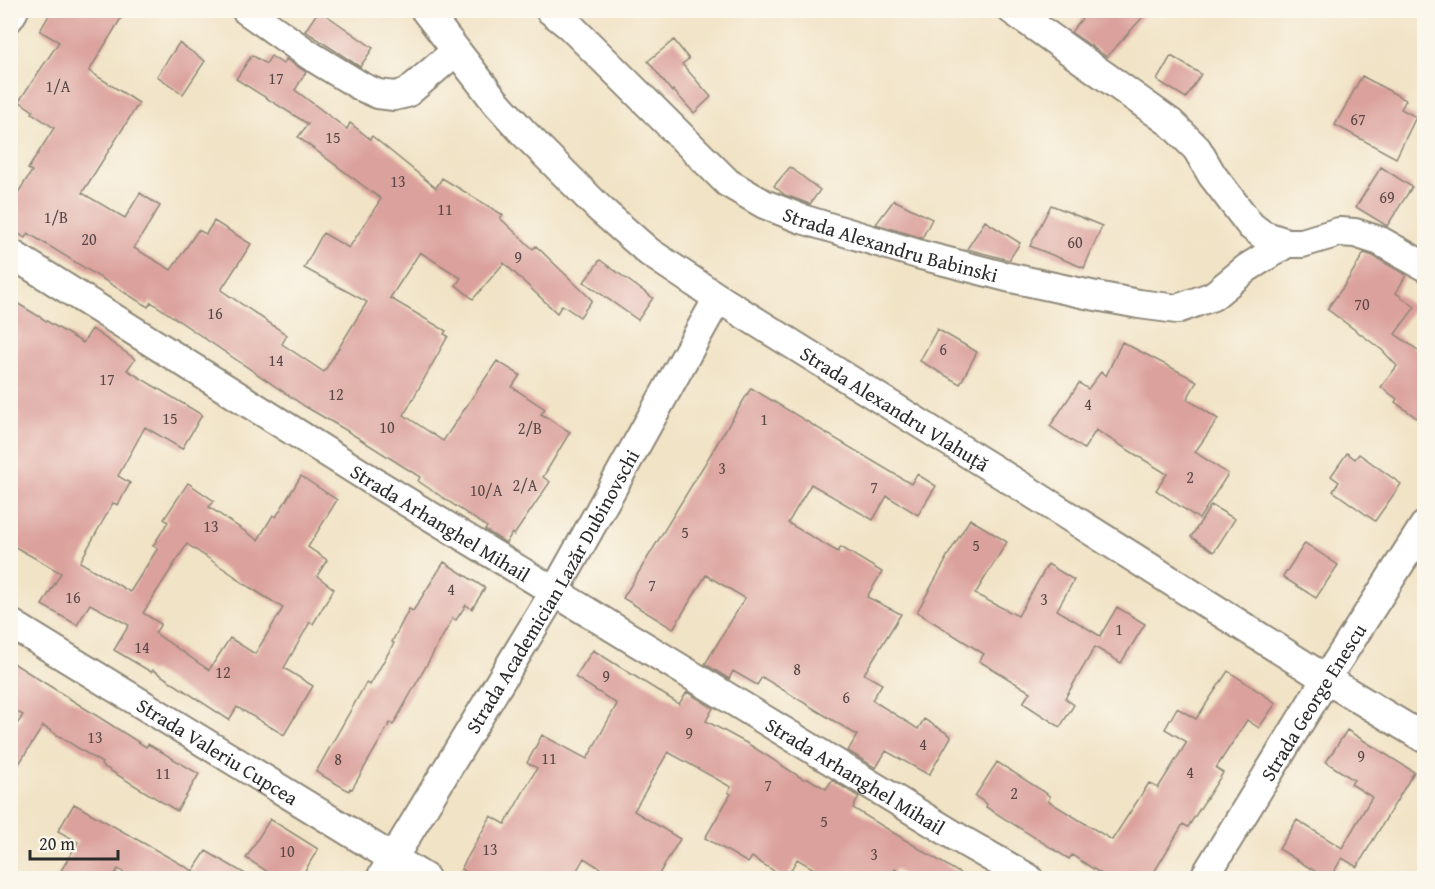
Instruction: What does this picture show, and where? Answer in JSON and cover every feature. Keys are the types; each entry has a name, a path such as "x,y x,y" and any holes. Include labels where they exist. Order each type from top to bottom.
{"street":[{"path":"10,17 14,10"},
{"path":"246,10 321,62 378,94 394,96 407,93 456,51"},
{"name":"Strada Аlexandru Vlahuță","path":"425,10 516,125 550,161 649,252 718,298 1326,679 1425,738"},
{"name":"Strada Alexandru Babinski","path":"550,10 570,26 728,183 764,204 802,219 921,255 1007,277 1139,304 1177,309 1213,296 1247,267 1287,243"},
{"name":"Strada Alexandru Babinski","path":"1012,10 1171,123 1197,149 1212,175 1251,226 1263,235 1287,243 1302,243 1339,232 1355,233 1380,242 1425,266"},
{"name":"Strada Arhanghel Mihail","path":"10,253 366,477 1028,879"},
{"name":"Strada Academician Lazăr Dubinovschi","path":"387,869 555,591 718,298"},
{"name":"Strada George Enescu","path":"1204,879 1326,679 1425,526"},
{"name":"Strada Valeriu Cupcea","path":"10,623 387,869 425,879"}],"building":[{"path":"52,10 126,10 89,71 139,103 82,193 125,218 140,193 160,206 134,248 171,270 198,230 206,234 214,221 251,244 221,290 287,335 282,344 324,372 367,302 304,268 323,233 349,248 381,199 298,137 308,124 236,79 252,55 266,64 271,56 283,64 286,59 306,72 295,90 347,129 350,123 370,139 372,136 436,188 442,178 503,215 500,218 533,249 536,246 592,300 580,317 562,305 557,313 504,263 473,299 456,285 461,278 420,252 390,298 446,331 444,334 448,336 404,415 443,441 497,361 520,375 512,387 545,409 541,414 570,432 543,477 550,482 514,535 512,533 506,543 485,530 487,527 418,481 420,477 306,407 151,302 148,307 28,233 25,238 10,228 10,205 32,171 28,169 54,128 19,101 59,42 40,31"},
{"path":"319,10 373,48 360,67 305,31"},
{"path":"1089,10 1149,10 1107,57 1071,32"},
{"path":"674,40 689,59 682,64 711,97 694,113 673,90 672,92 648,61"},
{"path":"179,43 205,61 183,94 157,76"},
{"path":"1171,56 1201,74 1186,98 1157,80"},
{"path":"1362,76 1406,100 1401,109 1416,117 1396,158 1335,125"},
{"path":"790,167 820,190 810,204 785,195 774,186"},
{"path":"1381,167 1412,187 1387,226 1356,207"},
{"path":"894,200 932,219 922,238 876,224"},
{"path":"1051,205 1102,226 1084,268 1030,246"},
{"path":"985,221 1020,243 1009,260 967,249"},
{"path":"1364,253 1406,275 1396,293 1415,307 1395,334 1425,355 1425,424 1395,402 1397,399 1381,387 1397,366 1382,350 1327,309"},
{"path":"600,260 653,298 638,320 584,282"},
{"path":"10,299 83,343 92,329 135,359 127,370 202,415 182,449 145,427 118,476 130,483 118,505 113,503 80,562 130,592 158,548 153,546 168,522 164,519 188,483 214,501 209,507 258,540 273,515 276,517 301,476 337,500 308,547 327,560 317,576 334,589 313,624 310,622 284,668 313,686 284,735 237,707 229,720 153,670 151,672 114,650 129,625 90,604 77,625 42,605 61,573 10,544","holes":["187,544 283,608 255,654 230,638 209,670 155,633 161,624 143,613"]},
{"path":"937,329 977,352 960,384 920,361"},
{"path":"1122,342 1197,381 1187,399 1218,419 1195,452 1228,474 1199,519 1156,490 1167,474 1096,430 1084,449 1050,426 1079,383 1088,389 1101,372 1106,376"},
{"path":"751,388 911,484 917,474 936,486 918,515 887,496 873,520 811,484 788,523 838,552 841,547 882,572 867,597 901,614 864,674 882,684 872,700 918,729 924,719 950,735 951,737 929,775 886,751 876,768 848,751 857,735 762,677 757,685 733,671 729,679 705,664 745,598 706,575 673,629 623,598"},
{"path":"1347,453 1355,459 1359,454 1401,484 1375,521 1333,491 1339,482 1331,476"},
{"path":"1211,505 1235,519 1214,552 1191,537"},
{"path":"970,519 1007,542 975,594 1018,616 1048,564 1074,580 1057,610 1100,636 1117,607 1145,624 1121,663 1095,647 1065,698 1074,705 1060,727 1023,703 1030,692 979,661 984,654 917,612"},
{"path":"1305,543 1338,565 1316,598 1283,577"},
{"path":"444,562 485,588 472,609 466,605 456,620 453,618 393,725 390,723 349,791 316,772 366,683 370,685 394,643 392,642 409,609 413,611"},
{"path":"593,650 679,704 687,692 713,708 706,721 750,745 803,779 809,779 826,789 832,780 859,797 853,808 969,879 910,879 895,869 889,879 831,879 797,859 786,879 752,857 748,863 705,838 731,794 728,792 731,787 668,752 634,811 680,839 656,879 617,879 584,858 572,879 477,879 461,869 491,816 505,824 537,768 527,763 542,735 587,759 617,704 575,677"},
{"path":"10,661 146,747 148,744 199,774 177,811 101,765 102,763 43,726 10,778 10,735 23,715 10,708"},
{"path":"1228,671 1276,703 1259,728 1247,720 1216,768 1223,773 1188,827 1183,824 1150,879 1109,879 1072,855 1069,859 986,807 987,804 975,796 997,762 1046,793 1050,797 1048,801 1112,840 1149,783 1158,788 1187,742 1165,729 1177,708 1196,719"},
{"path":"1347,730 1414,772 1357,867 1342,858 1330,878 1322,873 1321,875 1279,849 1297,820 1342,848 1372,797 1351,784 1354,780 1326,762"},
{"path":"74,804 193,871 206,851 254,879 133,879 118,869 112,879 56,879 78,842 58,831"},
{"path":"270,819 318,849 300,879 279,879 246,858"}]}
